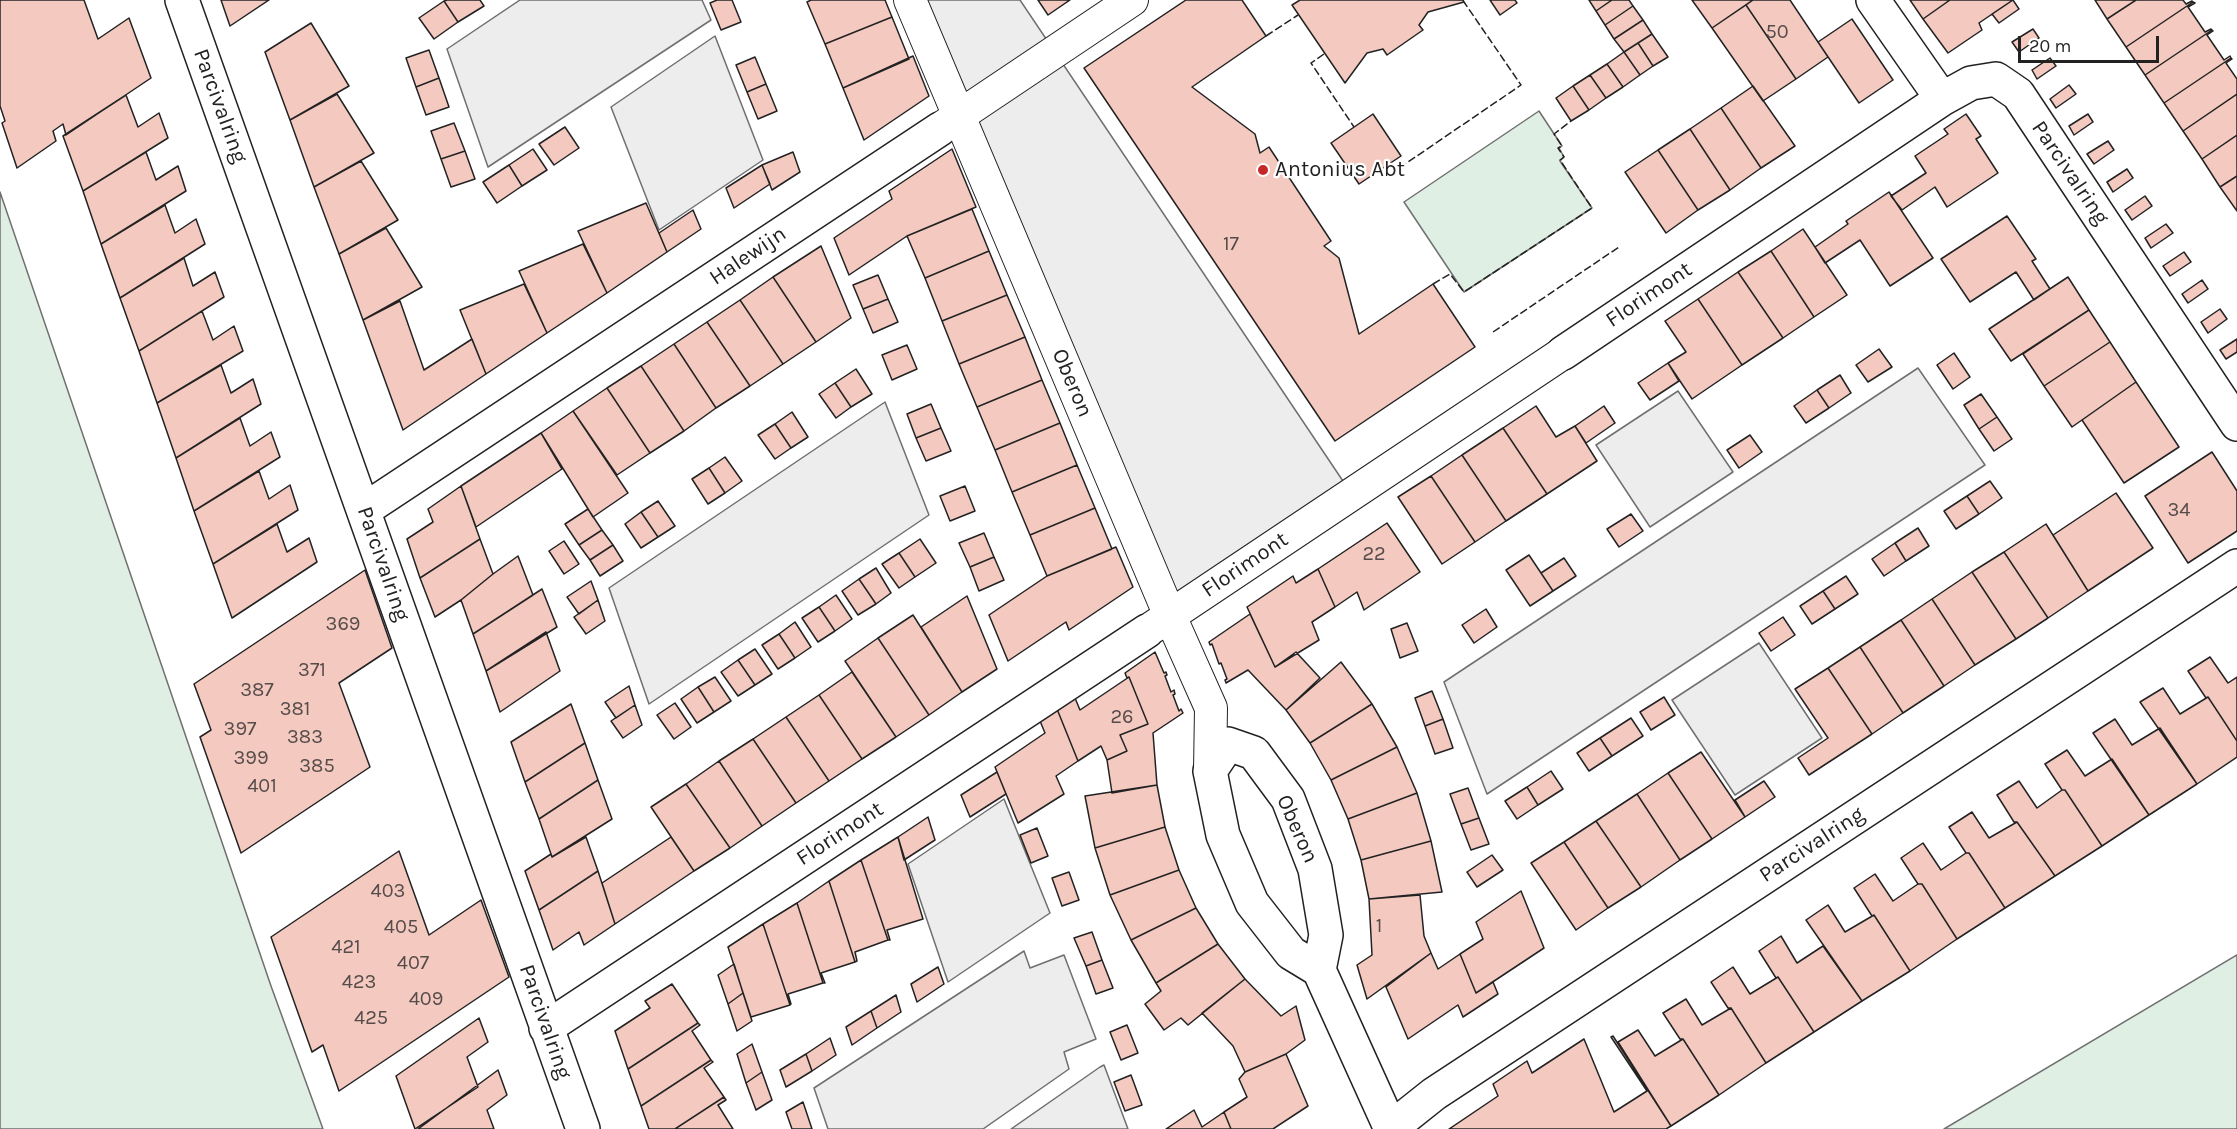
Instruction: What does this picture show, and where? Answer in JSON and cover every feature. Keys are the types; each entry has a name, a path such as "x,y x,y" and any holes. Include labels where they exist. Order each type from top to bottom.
{"street":[{"name":"Parcivalring","path":"182,0 583,1129"},
{"name":"Oberon","path":"910,0 950,122 1158,623 1211,708 1210,771 1223,835 1252,903 1291,953 1319,970 1326,935 1315,869 1288,800 1254,753 1228,744 1210,771"},
{"name":"Halewijn","path":"364,510 1132,0"},
{"path":"1873,0 1942,99"},
{"name":"Parcivalring","path":"1942,99 1971,83 1996,79 2018,94 2237,424"},
{"name":"Florimont","path":"546,1028 1158,623 1942,99"},
{"name":"Parcivalring","path":"1391,1129 1434,1094 2237,566"},
{"path":"1319,970 1391,1129"}],"green space":[{"path":"1539,111 1562,146 1559,148 1564,157 1560,161 1592,208 1464,292 1404,202"},
{"path":"0,192 271,986 323,1129 0,1129"},
{"path":"2237,955 2237,1129 1944,1129"}],"shaded area":[{"path":"520,0 702,0 711,20 488,167 447,49"},
{"path":"910,0 1020,0 1351,493 1170,616"},
{"path":"715,36 763,160 659,230 611,107"},
{"path":"1918,368 1985,465 1487,794 1444,682"},
{"path":"1678,391 1733,472 1650,527 1596,445"},
{"path":"885,402 929,515 649,704 609,588"},
{"path":"1759,643 1822,738 1735,795 1672,700"},
{"path":"1004,799 1050,913 948,982 908,864"},
{"path":"1024,951 1030,968 1064,955 1096,1039 1064,1052 1069,1069 983,1129 828,1129 814,1088"},
{"path":"1104,1065 1128,1129 1011,1129 1100,1067"}],"building":[{"path":"0,0 84,0 98,39 129,18 151,78 66,135 63,124 53,131 56,141 17,168 2,123 5,121 0,106"},
{"path":"221,0 269,0 230,26"},
{"path":"480,0 484,6 458,22 444,1"},
{"path":"717,0 732,0 741,22 721,30 710,3"},
{"path":"811,0 885,0 892,17 825,44 807,2"},
{"path":"1038,0 1070,0 1048,15"},
{"name":"Antonius Abt","path":"1186,0 1242,0 1266,36 1192,87 1255,134 1260,153 1269,147 1331,241 1324,246 1339,258 1359,334 1433,284 1475,347 1335,441 1084,68"},
{"path":"1300,0 1463,0 1464,2 1428,12 1419,25 1423,30 1387,55 1383,49 1367,53 1345,83 1292,5"},
{"path":"1490,0 1515,0 1517,3 1500,15"},
{"path":"1589,0 1612,0 1596,11"},
{"path":"1612,0 1629,0 1633,6 1605,25 1596,11"},
{"path":"1692,0 1753,0 1712,28"},
{"path":"1753,0 1790,0 1828,57 1796,79 1746,5"},
{"path":"1910,0 1950,0 1923,19"},
{"path":"1950,0 2013,0 1979,23 1982,30 1948,53 1923,19"},
{"path":"2013,0 2019,9 1999,23 1992,14"},
{"path":"2095,0 2136,0 2107,19"},
{"path":"2136,0 2183,0 2186,4 2193,2 2126,47 2107,19"},
{"path":"444,1 458,22 434,39 419,18"},
{"path":"2193,2 2195,3 2188,7 2205,32 2212,30 2145,75 2126,47"},
{"path":"1746,5 1796,79 1763,101 1712,28"},
{"path":"1633,6 1643,20 1614,39 1605,25"},
{"path":"892,17 909,59 843,88 825,44"},
{"path":"1852,19 1893,80 1859,103 1818,42"},
{"path":"1643,20 1652,34 1624,52 1614,39"},
{"path":"311,23 349,86 290,120 265,52"},
{"path":"2033,29 2039,38 2019,52 2012,42"},
{"path":"2212,30 2207,35 2224,60 2230,56 2231,58 2164,103 2145,75"},
{"path":"1652,34 1668,57 1653,66 1638,43"},
{"path":"1638,43 1653,66 1640,75 1624,52"},
{"path":"429,50 439,78 416,87 406,58"},
{"path":"1624,52 1640,75 1623,87 1607,64"},
{"path":"913,56 929,96 864,140 843,88"},
{"path":"755,57 766,84 747,92 736,65"},
{"path":"2050,58 2056,66 2037,79 2032,70"},
{"path":"2231,58 2226,63 2237,79 2237,94 2183,131 2164,103"},
{"path":"1607,64 1623,87 1606,98 1590,75"},
{"path":"1590,75 1606,98 1589,110 1573,86"},
{"path":"439,78 449,107 426,115 416,87"},
{"path":"766,84 777,111 758,119 747,92"},
{"path":"2069,85 2076,94 2056,108 2050,99"},
{"path":"1573,86 1589,110 1571,121 1556,98"},
{"path":"1753,86 1795,146 1761,168 1721,108"},
{"path":"337,94 374,153 314,187 290,120"},
{"path":"2237,94 2237,135 2202,159 2183,131"},
{"path":"126,95 138,127 159,113 168,138 83,191 63,136"},
{"path":"1721,108 1761,168 1730,190 1690,129"},
{"path":"1373,114 1401,156 1359,184 1331,143"},
{"path":"1966,114 1981,136 1976,139 1998,173 1947,207 1935,187 1902,210 1891,196 1926,173 1915,156 1948,134 1944,129"},
{"path":"2088,114 2093,122 2074,135 2069,126"},
{"path":"454,123 465,151 441,159 431,131"},
{"path":"565,127 579,148 554,165 539,144"},
{"path":"1690,129 1730,190 1698,210 1658,150"},
{"path":"2237,135 2237,176 2220,187 2202,159"},
{"path":"2108,141 2114,150 2094,164 2087,154"},
{"path":"533,149 547,170 522,186 509,165"},
{"path":"952,149 976,207 907,236 849,275 834,238 892,199 889,191"},
{"path":"1658,150 1698,210 1666,233 1625,172"},
{"path":"465,151 475,179 451,187 441,159"},
{"path":"146,152 156,180 178,166 186,191 101,244 83,191"},
{"path":"793,152 800,172 772,190 762,165"},
{"path":"361,161 398,220 339,254 314,187"},
{"path":"509,165 522,186 497,203 483,182"},
{"path":"762,165 770,184 734,208 726,188"},
{"path":"2127,169 2133,178 2113,192 2107,182"},
{"path":"2237,176 2237,211 2220,187"},
{"path":"1889,192 1933,258 1890,286 1860,240 1825,263 1815,247 1848,224 1846,221"},
{"path":"2145,196 2152,206 2132,220 2125,210"},
{"path":"646,203 667,252 607,293 578,231"},
{"path":"165,205 175,233 196,219 205,244 120,298 101,244"},
{"path":"972,209 989,251 925,278 907,236"},
{"path":"693,210 701,229 667,252 659,233"},
{"path":"2007,216 2036,259 2032,261 2050,289 2034,300 2016,272 1970,302 1941,259"},
{"path":"2166,224 2173,233 2151,248 2145,238"},
{"path":"386,228 422,287 363,320 339,254"},
{"path":"1803,229 1847,295 1814,317 1771,251"},
{"path":"583,244 607,293 547,333 519,271"},
{"path":"821,246 851,318 816,342 773,277"},
{"path":"989,251 1007,295 942,321 925,278"},
{"path":"1771,251 1814,317 1783,338 1738,272"},
{"path":"2184,252 2191,262 2170,276 2163,266"},
{"path":"184,258 193,286 215,272 224,297 139,351 120,298"},
{"path":"1738,272 1783,338 1742,365 1698,299"},
{"path":"878,275 888,299 863,309 853,285"},
{"path":"773,277 816,342 783,364 740,300"},
{"path":"2068,277 2089,310 2011,361 1989,329"},
{"path":"2202,280 2208,289 2188,303 2182,294"},
{"path":"524,284 547,333 486,374 460,310"},
{"path":"1007,295 1025,337 959,364 942,321"},
{"path":"888,299 898,322 873,333 863,309"},
{"path":"1698,299 1742,365 1692,399 1668,363 1686,352 1665,321"},
{"path":"740,300 783,364 750,386 707,322"},
{"path":"400,301 424,370 472,339 486,374 403,430 363,320"},
{"path":"2220,309 2227,319 2208,333 2201,322"},
{"path":"2089,310 2110,342 2044,386 2023,354"},
{"path":"202,311 213,340 234,326 243,351 157,403 139,351"},
{"path":"707,322 750,386 716,408 674,344"},
{"path":"1025,337 1042,380 977,407 959,364"},
{"path":"2237,339 2237,352 2226,359 2220,350"},
{"path":"2110,342 2136,382 2072,427 2044,386"},
{"path":"674,344 716,408 684,431 641,366"},
{"path":"907,345 917,369 892,380 882,355"},
{"path":"1879,349 1892,367 1868,382 1856,365"},
{"path":"1954,353 1970,377 1953,389 1937,365"},
{"path":"1668,363 1679,381 1650,400 1638,383"},
{"path":"221,365 231,393 253,379 261,404 176,458 157,403"},
{"path":"641,366 684,431 650,453 607,388"},
{"path":"856,369 872,394 851,407 835,383"},
{"path":"1840,375 1851,393 1829,408 1817,390"},
{"path":"1042,380 1060,423 995,450 977,407"},
{"path":"2136,382 2179,447 2124,483 2082,420"},
{"path":"835,383 851,407 836,418 819,394"},
{"path":"607,388 650,453 617,475 573,411"},
{"path":"1817,390 1829,408 1806,423 1794,406"},
{"path":"1981,394 1997,417 1979,429 1964,405"},
{"path":"931,404 941,428 916,438 907,414"},
{"path":"1536,406 1556,437 1575,426 1597,461 1547,494 1503,428"},
{"path":"1604,406 1615,423 1586,443 1575,426"},
{"path":"573,411 628,493 593,517 541,433"},
{"path":"792,412 808,437 791,448 775,424"},
{"path":"1997,417 2012,439 1994,451 1979,429"},
{"path":"240,418 250,446 271,432 280,457 194,511 176,458"},
{"path":"1060,423 1077,465 1012,492 995,450"},
{"path":"775,424 791,448 775,459 758,435"},
{"path":"941,428 951,451 926,461 916,438"},
{"path":"1503,428 1547,494 1506,521 1462,455"},
{"path":"541,433 562,469 476,527 461,486"},
{"path":"1750,435 1762,452 1739,468 1727,450"},
{"path":"2212,452 2237,491 2237,531 2188,563 2145,496"},
{"path":"1462,455 1506,521 1475,542 1431,476"},
{"path":"725,457 742,481 725,493 709,468"},
{"path":"1077,465 1095,508 1030,535 1012,492"},
{"path":"709,468 725,493 708,504 692,479"},
{"path":"259,471 269,499 290,485 298,510 213,564 194,511"},
{"path":"1431,476 1475,542 1442,564 1398,497"},
{"path":"1990,481 2002,498 1979,514 1967,496"},
{"path":"461,486 480,539 420,578 407,539 433,522 428,509"},
{"path":"965,486 975,511 950,521 940,496"},
{"path":"2116,493 2153,548 2088,591 2053,535"},
{"path":"1967,496 1979,514 1956,529 1944,511"},
{"path":"658,501 675,526 658,537 641,512"},
{"path":"1095,508 1112,549 1047,576 1030,535"},
{"path":"588,509 602,530 579,545 565,524"},
{"path":"641,512 658,537 641,548 625,524"},
{"path":"1631,514 1643,531 1619,547 1607,529"},
{"path":"1387,523 1420,572 1364,610 1357,592 1335,607 1318,569"},
{"path":"277,524 287,552 309,538 317,562 232,618 213,564"},
{"path":"2046,524 2088,591 2048,618 2004,552"},
{"path":"1918,528 1929,546 1906,561 1895,543"},
{"path":"602,530 613,545 590,560 579,545"},
{"path":"984,533 994,557 970,567 959,543"},
{"path":"480,539 493,574 461,600 435,617 420,578"},
{"path":"920,539 936,563 915,577 899,553"},
{"path":"564,541 579,564 564,574 549,551"},
{"path":"1895,543 1906,561 1884,576 1872,559"},
{"path":"613,545 623,561 600,576 590,560"},
{"path":"1116,547 1133,587 1069,630 1066,622 1008,661 989,615 1047,576"},
{"path":"2004,552 2048,618 2016,639 1972,572"},
{"path":"899,553 915,577 899,588 882,564"},
{"path":"1529,555 1553,591 1530,606 1506,570"},
{"path":"518,556 533,595 473,634 461,600"},
{"path":"994,557 1004,580 979,591 970,567"},
{"path":"1564,558 1576,576 1553,591 1541,573"},
{"path":"876,568 891,593 876,604 859,579"},
{"path":"1318,569 1335,607 1312,622 1319,640 1275,667 1247,607 1293,576 1296,583"},
{"path":"365,570 392,648 339,683 370,767 241,853 200,737 211,730 194,684"},
{"path":"1972,572 2016,639 1975,665 1932,599"},
{"path":"1846,576 1858,594 1835,609 1823,591"},
{"path":"859,579 876,604 858,615 842,591"},
{"path":"591,581 598,600 579,614 567,597"},
{"path":"542,589 557,627 486,671 473,634"},
{"path":"1823,591 1835,609 1812,624 1800,606"},
{"path":"836,595 852,619 835,631 819,607"},
{"path":"967,596 997,669 962,692 921,627"},
{"path":"1932,599 1975,665 1944,686 1901,620"},
{"path":"598,600 605,621 586,634 574,617"},
{"path":"819,607 835,631 818,642 802,618"},
{"path":"1486,609 1497,627 1474,643 1462,625"},
{"path":"1250,614 1275,667 1296,652 1320,678 1286,710 1248,670 1226,683 1227,679 1221,663 1219,664 1212,644 1210,645 1209,642"},
{"path":"913,615 962,692 929,715 878,638"},
{"path":"1783,617 1795,635 1771,651 1759,633"},
{"path":"1901,620 1944,686 1903,713 1860,647"},
{"path":"795,622 811,647 795,658 779,634"},
{"path":"1407,623 1418,651 1400,658 1391,629"},
{"path":"546,632 560,671 500,712 486,671"},
{"path":"779,634 795,658 778,669 762,645"},
{"path":"878,638 929,715 896,737 845,661"},
{"path":"1860,647 1903,713 1872,734 1828,668"},
{"path":"755,649 772,674 755,685 738,660"},
{"path":"1155,652 1164,673 1166,672 1165,676 1171,692 1174,690 1173,695 1179,711 1181,709 1183,713 1153,733 1157,785 1112,793 1107,760 1127,751 1120,735 1148,724 1129,677 1127,678 1125,673"},
{"path":"2210,657 2228,683 2237,677 2237,741 2188,671"},
{"path":"738,660 755,685 738,696 721,672"},
{"path":"1341,662 1372,704 1310,743 1286,710"},
{"path":"1828,668 1872,734 1809,775 1798,758 1828,738 1795,689"},
{"path":"852,672 896,737 862,759 819,695"},
{"path":"715,677 731,701 714,712 698,687"},
{"path":"1129,677 1148,724 1120,735 1127,751 1107,760 1101,746 1078,761 1057,709 1075,698 1080,710"},
{"path":"629,686 635,705 616,718 605,702"},
{"path":"698,687 714,712 697,723 681,699"},
{"path":"2163,688 2180,714 2208,697 2237,741 2237,757 2197,784 2140,702"},
{"path":"1432,691 1443,719 1425,726 1415,698"},
{"path":"819,695 862,759 829,781 786,717"},
{"path":"1664,697 1675,715 1651,730 1640,712"},
{"path":"675,703 691,727 674,739 657,715"},
{"path":"571,704 585,743 525,782 511,742"},
{"path":"1372,704 1397,747 1331,780 1310,743"},
{"path":"635,705 642,725 623,738 611,721"},
{"path":"1057,709 1078,761 1056,776 1064,794 1018,823 995,767 1045,733 1040,721"},
{"path":"786,717 829,781 796,803 753,739"},
{"path":"1631,718 1643,736 1612,756 1600,738"},
{"path":"1443,719 1453,748 1435,754 1425,726"},
{"path":"2115,719 2132,745 2160,728 2197,784 2149,815 2093,733"},
{"path":"1600,738 1612,756 1589,771 1577,753"},
{"path":"753,739 796,803 762,826 719,761"},
{"path":"585,743 598,780 539,819 525,782"},
{"path":"1397,747 1417,793 1348,819 1331,780"},
{"path":"2067,750 2085,776 2112,759 2149,815 2102,846 2045,764"},
{"path":"1701,752 1745,817 1712,839 1668,773"},
{"path":"719,761 762,826 730,848 686,784"},
{"path":"1551,771 1563,789 1538,805 1527,787"},
{"path":"997,772 1006,794 970,817 961,795"},
{"path":"1668,773 1712,839 1680,860 1637,794"},
{"path":"598,780 612,819 552,857 539,819"},
{"path":"1764,781 1775,797 1745,817 1735,800"},
{"path":"2019,781 2037,808 2065,790 2102,846 2055,876 2017,822 2014,822 1997,795"},
{"path":"686,784 730,848 694,871 651,807"},
{"path":"1157,785 1165,827 1095,848 1085,796"},
{"path":"1527,787 1538,805 1517,819 1505,801"},
{"path":"1468,788 1479,818 1461,824 1450,794"},
{"path":"1417,793 1431,841 1361,860 1348,819"},
{"path":"1637,794 1680,860 1641,887 1596,821"},
{"path":"1972,812 1989,838 2017,822 2055,876 2005,908 1949,827"},
{"path":"928,817 935,840 904,860 898,837"},
{"path":"1479,818 1489,844 1471,850 1461,824"},
{"path":"1596,821 1641,887 1608,908 1564,842"},
{"path":"1165,827 1179,870 1110,895 1095,848"},
{"path":"1037,828 1048,856 1031,863 1020,835"},
{"path":"586,837 598,871 539,910 525,871 551,854 552,857"},
{"path":"671,837 694,871 615,924 602,883"},
{"path":"898,837 923,919 887,930 890,940 888,940 861,860"},
{"path":"1431,841 1442,892 1369,899 1361,860"},
{"path":"1564,842 1608,908 1576,930 1531,863"},
{"path":"1923,843 1941,870 1969,853 2005,908 1957,939 1922,884 1918,884 1901,858"},
{"path":"399,851 429,935 481,900 509,977 339,1091 323,1045 312,1052 271,937"},
{"path":"1492,855 1503,870 1477,887 1467,872"},
{"path":"861,860 888,940 855,952 857,961 855,962 829,881"},
{"path":"1179,870 1196,908 1131,940 1110,895"},
{"path":"598,871 615,924 584,945 579,932 553,950 539,910"},
{"path":"1069,872 1079,900 1062,906 1052,878"},
{"path":"1875,874 1893,901 1918,884 1922,884 1957,939 1910,971 1854,888"},
{"path":"829,881 855,962 821,973 825,983 823,983 797,903"},
{"path":"1521,891 1544,948 1476,993 1460,954 1483,939 1476,922"},
{"path":"1420,895 1424,936 1431,953 1367,999 1357,965 1372,955 1369,899"},
{"path":"797,903 823,983 788,994 790,1005 763,924"},
{"path":"1828,905 1845,932 1874,915 1910,971 1862,1001 1806,920"},
{"path":"1196,908 1218,944 1156,983 1131,940"},
{"path":"763,924 790,1005 751,1017 728,947"},
{"path":"1092,932 1102,960 1086,966 1074,938"},
{"path":"1781,936 1797,963 1823,946 1862,1001 1814,1032 1759,951"},
{"path":"1218,944 1245,979 1188,1025 1181,1018 1164,1030 1145,1004 1161,991 1156,983"},
{"path":"1431,953 1438,969 1460,954 1476,993 1493,982 1498,994 1463,1017 1458,1005 1408,1039 1386,987"},
{"path":"1102,960 1113,988 1096,994 1086,966"},
{"path":"734,964 743,993 728,1004 718,975"},
{"path":"938,967 944,984 917,1002 911,984"},
{"path":"1733,967 1750,994 1778,977 1814,1032 1766,1063 1731,1008 1728,1008 1711,982"},
{"path":"1245,979 1281,1016 1296,1006 1305,1040 1286,1054 1245,1072 1233,1046 1202,1013"},
{"path":"672,984 698,1023 628,1069 615,1031 650,1008 645,1001"},
{"path":"743,993 752,1021 737,1031 728,1004"},
{"path":"896,995 901,1012 877,1028 871,1011"},
{"path":"1686,999 1702,1025 1731,1008 1766,1063 1719,1095 1683,1039 1680,1039 1663,1013"},
{"path":"871,1011 877,1028 852,1045 846,1027"},
{"path":"479,1018 488,1042 467,1057 478,1087 415,1129 396,1076"},
{"path":"698,1023 700,1025 692,1031 711,1060 641,1106 628,1069"},
{"path":"1127,1025 1138,1053 1121,1060 1110,1032"},
{"path":"1638,1030 1655,1056 1683,1039 1719,1095 1671,1126 1618,1042"},
{"path":"1613,1036 1671,1126 1666,1129 1449,1129 1498,1096 1493,1084 1527,1061 1532,1073 1584,1039 1614,1112 1647,1091 1611,1037"},
{"path":"830,1038 836,1055 812,1071 806,1054"},
{"path":"752,1044 762,1072 746,1083 737,1054"},
{"path":"806,1054 812,1071 786,1087 780,1070"},
{"path":"1286,1054 1308,1106 1273,1129 1231,1129 1224,1112 1247,1097 1239,1079 1245,1072"},
{"path":"711,1060 713,1062 704,1068 724,1097 675,1129 649,1129 641,1106"},
{"path":"498,1070 507,1095 487,1110 494,1129 418,1129"},
{"path":"762,1072 772,1100 756,1110 746,1083"},
{"path":"1131,1075 1142,1105 1125,1111 1114,1082"},
{"path":"724,1097 726,1100 718,1105 733,1129 675,1129"},
{"path":"803,1102 812,1129 792,1129 786,1112"},
{"path":"1194,1110 1202,1127 1224,1112 1231,1129 1166,1129"}],"fence":[{"path":"1384,167 1389,175 1521,85 1464,2"},
{"path":"1266,36 1298,15"},
{"path":"1324,54 1311,63 1354,127"},
{"path":"1433,284 1450,274 1464,292 1592,208 1560,160 1564,157 1558,148 1562,146 1554,134 1571,121"},
{"path":"1493,332 1619,247"}],"place":[{"name":"Antonius Abt","path":"1263,170"}]}
